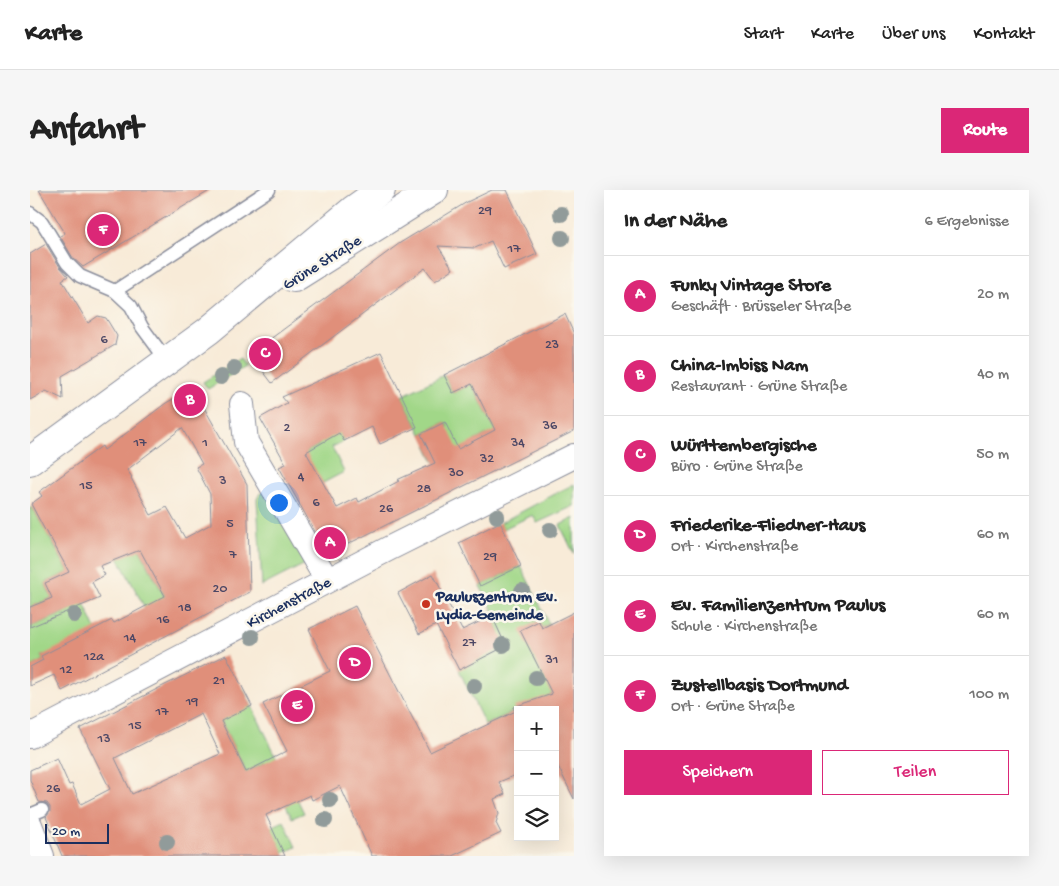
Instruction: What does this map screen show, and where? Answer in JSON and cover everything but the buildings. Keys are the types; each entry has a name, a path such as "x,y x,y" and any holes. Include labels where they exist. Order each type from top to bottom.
{"main road":[{"name":"Grüne Straße","path":"30,461 208,331 353,210 381,190"},
{"name":"Grüne Straße","path":"208,331 434,190"}],"street":[{"path":"242,404 246,442 327,580"},
{"name":"Kirchenstraße","path":"30,736 327,580 574,456"},
{"path":"36,818 42,856"}],"lane":[{"path":"115,291 269,190"},
{"path":"30,213 42,222 67,263 80,276 115,291 131,306 142,326 167,361"},
{"path":"30,815 36,818"}],"green space":[{"path":"240,359 245,366 208,389 203,382"},
{"path":"444,375 453,393 472,384 497,434 485,435 474,441 476,445 457,450 434,462 426,445 445,436 442,430 448,427 445,422 421,434 402,396"},
{"path":"334,423 344,441 332,447 344,472 323,483 303,454 319,445 313,434"},
{"path":"574,484 574,506 537,523 533,515 503,529 500,523"},
{"path":"260,493 266,493 309,562 262,586 257,499"},
{"path":"32,507 69,572 45,583 52,598 30,607 30,508"},
{"path":"574,518 574,554 560,525"},
{"path":"135,541 165,597 145,608 115,552"},
{"path":"521,566 549,624 542,628 538,621 530,625 552,694 526,706 514,706 514,712 485,725 459,670 500,633 491,616 495,614 480,586"},
{"path":"84,603 98,634 41,656 43,660 30,667 30,627"},
{"path":"243,688 304,813 292,818 265,762 246,772 221,721 225,697"},
{"path":"284,821 296,847 283,853 271,827"}],"place":[{"name":"Zustellbasis Dortmund","path":"103,230"},
{"name":"Württembergische","path":"265,354"},
{"name":"China-Imbiss Nam","path":"190,400"},
{"name":"Funky Vintage Store","path":"330,543"},
{"name":"Pauluszentrum Ev. Lydia-Gemeinde","path":"426,604"},
{"name":"Friederike-Fliedner-Haus","path":"355,663"},
{"name":"Ev. Familienzentrum Paulus","path":"297,706"}]}
